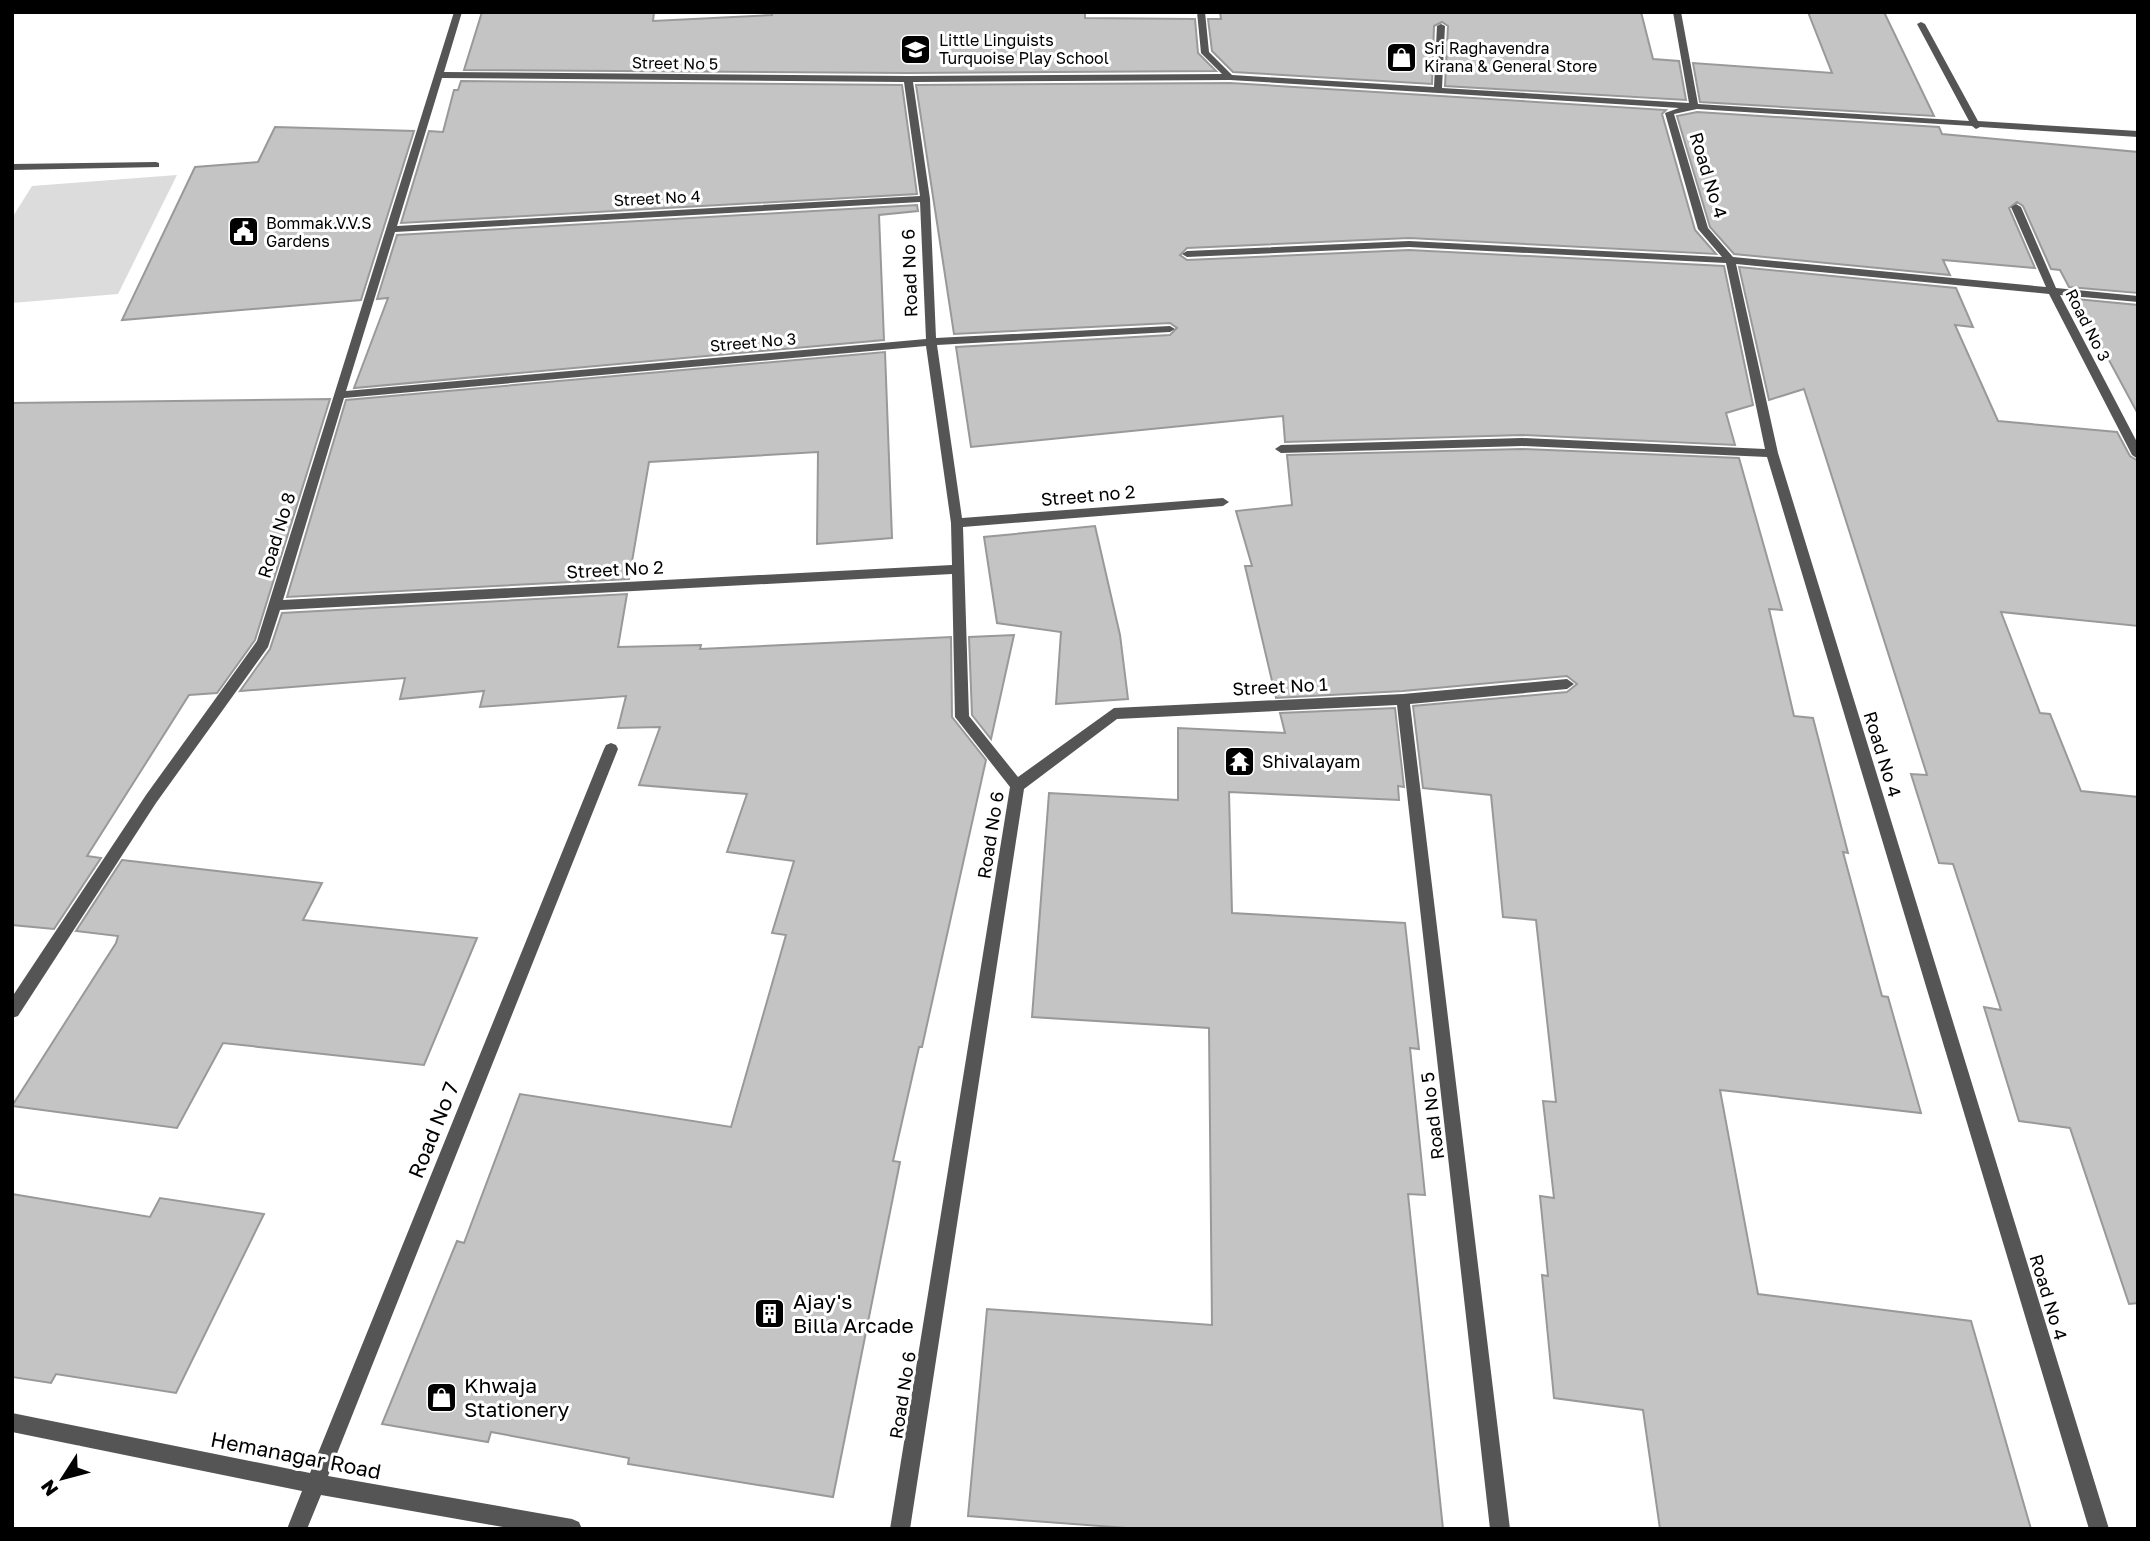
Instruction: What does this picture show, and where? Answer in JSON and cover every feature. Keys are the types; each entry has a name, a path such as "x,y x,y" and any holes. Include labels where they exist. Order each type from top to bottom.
{"street":[{"name":"Road No 8","path":"12,1011 151,799 263,643 390,229 441,75 458,12"},
{"path":"1201,12 1205,53 1230,77"},
{"name":"Road No 4","path":"1677,12 1695,107 1669,113 1703,229 1730,260 1772,453 2099,1529"},
{"path":"1921,24 1976,126"},
{"path":"1438,89 1441,26"},
{"name":"Street No 5","path":"441,75 908,79 1230,77 2138,135"},
{"name":"Road No 6","path":"900,1529 1017,786 962,718 957,523 931,342 925,199 908,79"},
{"path":"12,167 156,164"},
{"name":"Street No 4","path":"390,229 925,199"},
{"name":"Road No 3","path":"2016,207 2053,292 2138,455"},
{"path":"1187,254 1409,244 1730,260 2138,299"},
{"name":"Street No 3","path":"340,395 931,342 1170,329"},
{"path":"1281,449 1522,442 1772,453"},
{"name":"Street no 2","path":"957,523 1223,502"},
{"name":"Street No 2","path":"274,605 959,569"},
{"name":"Street No 1","path":"1017,786 1114,714 1403,699 1567,684"},
{"name":"Road No 5","path":"1403,699 1500,1529"},
{"name":"Road No 7","path":"297,1529 611,749"},
{"name":"Hemanagar Road","path":"12,1422 316,1484 572,1529"}],"shaded area":[{"path":"177,175 118,294 12,303 12,218 32,186"}],"building":[{"path":"482,12 654,12 653,21 772,15 772,12 1085,12 1085,18 1195,19 1198,53 1216,71 908,73 464,70"},
{"path":"1220,12 1641,12 1653,59 1679,61 1686,100 1445,86 1448,26 1442,22 1434,26 1432,84 1233,72 1212,51 1208,19 1221,19"},
{"path":"1808,12 1884,12 1934,116 1700,102 1693,63 1832,73"},
{"path":"461,81 902,85 917,194 401,223 429,131 443,132 454,90 458,90"},
{"path":"1230,83 1666,110 1662,114 1695,230 1716,254 1409,238 1187,248 1180,255 1187,260 1409,250 1724,266 1753,405 1726,413 1735,445 1522,435 1285,442 1283,416 971,447 956,347 1170,335 1177,328 1170,323 954,334 916,85"},
{"path":"1697,112 1939,127 1942,134 2138,152 2138,293 2069,287 2060,270 2051,269 2023,206 2017,202 2009,208 2035,268 1943,260 1950,275 1734,254 1710,227 1677,116"},
{"path":"275,127 414,131 361,300 122,320 195,167 258,162"},
{"path":"917,205 918,211 879,215 884,340 354,388 388,298 377,299 397,235"},
{"path":"1739,267 1956,288 1973,327 1955,325 1998,421 2117,432 2130,456 2138,461 2138,626 2001,612 2040,713 2050,714 2081,791 2138,797 2138,1303 2129,1304 2070,1128 2019,1121 1984,1007 2001,1010 1953,864 1939,863 1911,774 1927,775 1804,389 1769,400"},
{"path":"2076,299 2138,305 2138,414"},
{"path":"885,352 892,538 817,544 818,452 649,462 629,579 287,597 346,400"},
{"path":"330,399 255,640 217,693 189,695 87,856 101,858 54,929 12,925 12,403"},
{"path":"1522,449 1739,458 1782,610 1769,609 1794,716 1813,718 1848,853 1843,852 1882,996 1888,997 1921,1113 1720,1090 1758,1294 1971,1321 2031,1529 1660,1529 1643,1410 1554,1398 1542,1275 1548,1276 1540,1196 1554,1198 1543,1101 1556,1102 1536,920 1503,917 1491,795 1423,788 1413,706 1567,692 1577,684 1567,676 1403,691 1276,698 1245,566 1252,566 1236,511 1292,505 1287,455"},
{"path":"1095,526 1120,635 1128,699 1056,704 1061,632 997,623 984,537"},
{"path":"627,594 618,647 701,645 700,649 951,637 952,717 986,760 922,1047 919,1047 893,1161 900,1162 833,1497 628,1464 629,1458 491,1432 488,1442 382,1424 457,1241 464,1243 520,1094 731,1127 786,935 772,933 794,861 727,852 747,794 639,785 660,727 618,728 626,696 480,707 484,691 400,699 405,678 240,691 270,649 282,613"},
{"path":"1014,635 991,739 972,715 969,637"},
{"path":"1395,708 1404,787 1398,786 1399,800 1229,792 1232,913 1405,923 1419,1049 1410,1048 1425,1195 1408,1194 1443,1529 1140,1529 968,1516 987,1309 1212,1325 1209,1028 1032,1017 1049,793 1178,800 1178,728 1285,733 1280,713"},
{"path":"122,860 322,883 303,920 477,938 424,1065 223,1043 177,1128 12,1106 116,943 118,936 76,931"},
{"path":"12,1194 150,1217 160,1198 264,1214 176,1393 56,1374 51,1383 12,1377"}],"place":[{"name":"Little Linguists Turquoise Play School","path":"916,49"},
{"name":"Sri Raghavendra Kirana & General Store","path":"1401,57"},
{"name":"Bommak.V.V.S Gardens","path":"243,232"},
{"name":"Shivalayam","path":"1239,761"},
{"name":"Ajay's Billa Arcade","path":"770,1313"},
{"name":"Khwaja Stationery","path":"441,1397"}]}
